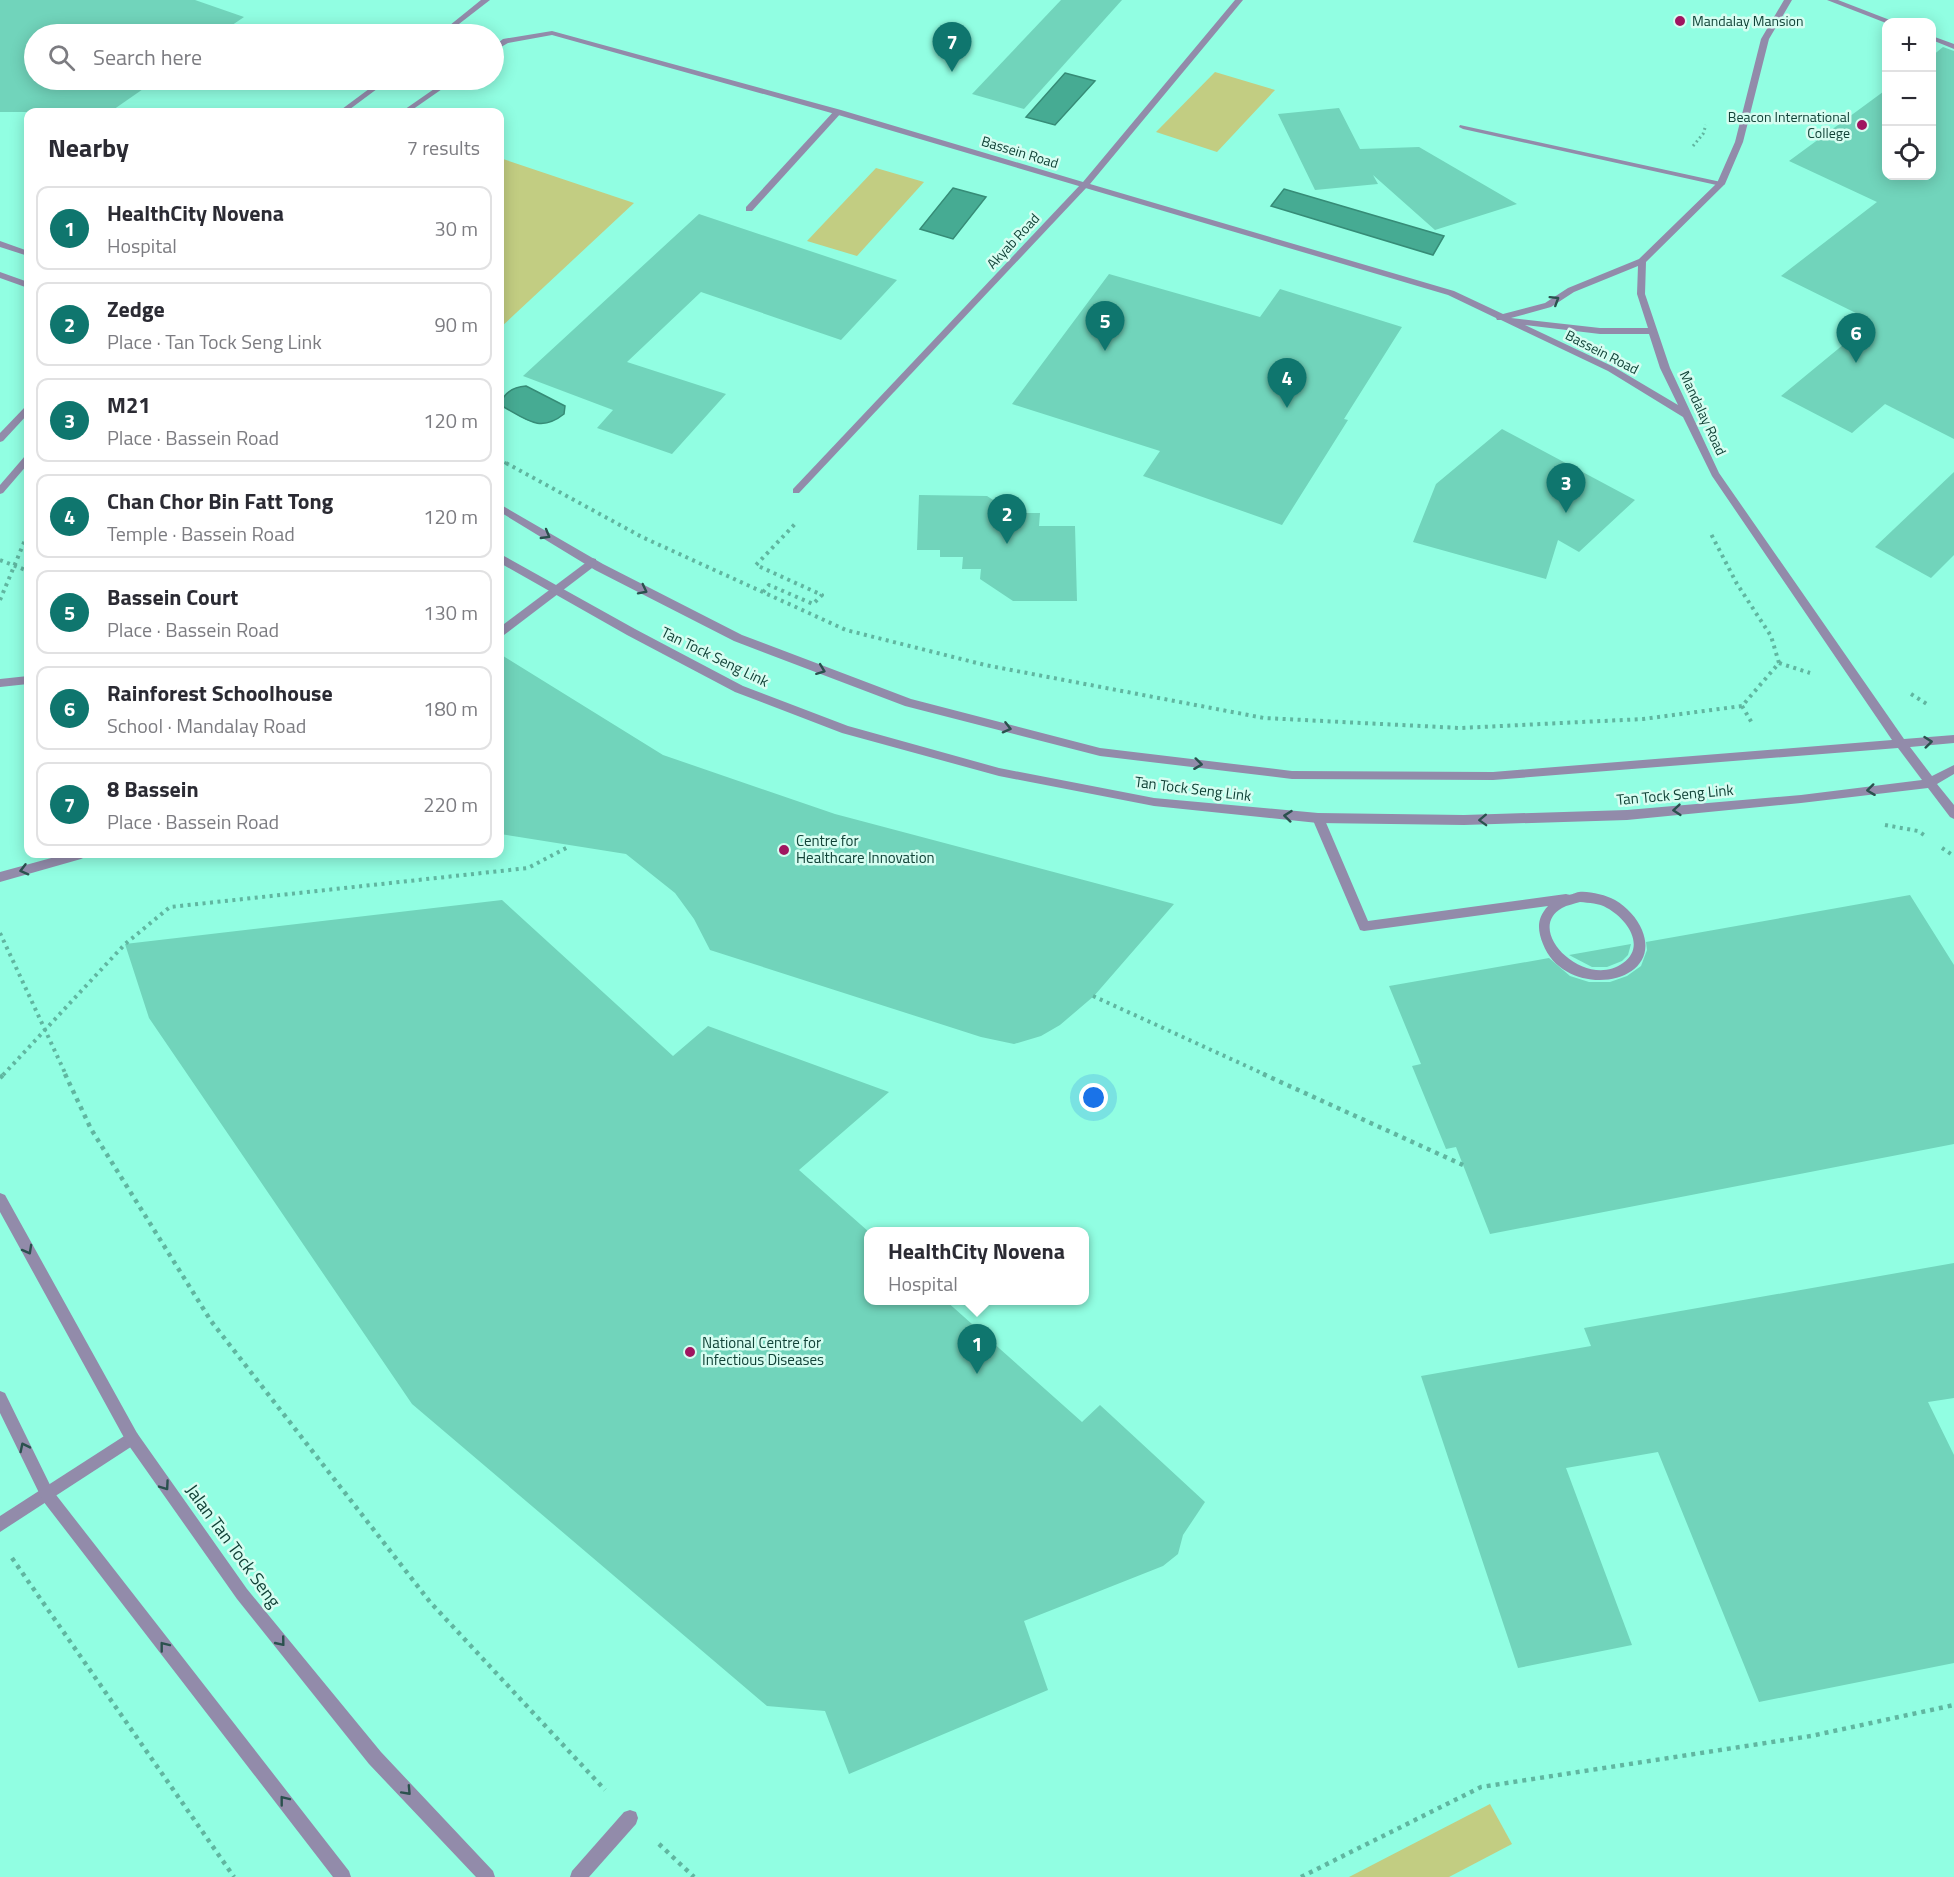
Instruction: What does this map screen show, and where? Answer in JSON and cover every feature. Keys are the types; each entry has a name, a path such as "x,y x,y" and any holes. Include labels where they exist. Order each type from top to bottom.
{"street":[{"path":"474,0 485,1"},
{"name":"Akyab Road","path":"796,491 1084,186 1239,0"},
{"path":"1500,318 1548,305 1571,290 1642,261 1721,184 1739,142 1765,39 1788,0"},
{"path":"1831,0 1882,19"},
{"path":"455,24 485,1"},
{"name":"Bassein Road","path":"504,42 526,35 552,33 838,112 1451,293 1611,369 1689,416"},
{"path":"1936,40 1954,47"},
{"path":"347,108 372,90"},
{"path":"411,108 437,90"},
{"path":"749,209 838,112"},
{"path":"1463,127 1721,184"},
{"path":"0,244 24,253"},
{"name":"Mandalay Road","path":"1642,261 1641,294 1653,332 1673,388 1689,416 1715,474 1902,745 1954,814"},
{"path":"0,275 24,284"},
{"name":"Bassein Road","path":"1500,318 1600,332 1653,332"},
{"path":"0,440 24,413"},
{"path":"0,491 24,463"},
{"name":"Tan Tock Seng Link","path":"504,510 592,562 738,638 909,703 1100,752 1292,775 1493,776 1902,745 1954,739"},
{"name":"Tan Tock Seng Link","path":"504,561 739,689 846,730 999,772 1154,802 1318,818 1464,820 1627,815 1801,799 1929,783"},
{"path":"504,629 592,562"},
{"path":"0,683 24,680"},
{"path":"1929,783 1954,769"},
{"path":"1318,818 1364,926 1566,899 1594,898 1609,903 1633,922 1639,934 1641,948 1636,960 1626,969 1613,975 1596,976 1579,972 1564,963 1552,951 1544,938 1543,925 1547,914 1555,905 1566,899"},
{"path":"0,877 48,859"},
{"name":"Jalan Tan Tock Seng","path":"0,1199 132,1438 242,1594 375,1758 487,1877"},
{"path":"0,1398 48,1496 343,1877"},
{"path":"0,1526 132,1438"},
{"path":"578,1877 630,1818"}],"path":[{"path":"1671,173 1703,134 1706,123"},
{"path":"504,462 642,537 846,630 985,665 1264,718 1460,728 1643,719 1742,706 1779,663 1771,636 1737,584 1707,526"},
{"path":"0,600 24,543"},
{"path":"0,560 24,569"},
{"path":"756,565 822,595 813,604 770,585 763,592"},
{"path":"1901,689 1933,708"},
{"path":"1877,824 1918,831 1927,837"},
{"path":"1936,844 1954,856"},
{"path":"0,1078 125,944 170,907 528,868 570,846"},
{"path":"0,933 91,1129 211,1321 430,1602 630,1818 694,1877"},
{"path":"1094,996 1463,1165"},
{"path":"7,1550 234,1877"},
{"path":"1301,1877 1481,1787 1811,1736 1954,1705"}],"green space":[{"path":"1215,72 1275,90 1217,152 1156,132"},
{"path":"504,159 634,203 504,324"},
{"path":"876,168 924,182 857,256 807,241"},
{"path":"1490,1804 1512,1844 1449,1877 1349,1877"}],"water":[{"path":"1065,73 1095,81 1055,125 1026,117"},
{"path":"953,188 986,197 953,239 920,229"},
{"path":"1284,189 1444,236 1433,255 1271,206"},
{"path":"526,386 565,406 564,414 547,423 525,419 504,407 504,397 517,388"}],"building":[{"path":"0,0 195,0 244,17 234,24 24,24 24,90 142,90 116,108 24,108 24,112 0,112"},
{"path":"1061,0 1122,0 1024,109 972,94"},
{"path":"1943,47 1954,51 1954,439 1885,404 1852,433 1781,396 1872,321 1781,276 1877,202 1789,161 1882,93 1882,180 1936,180 1936,53"},
{"path":"1339,108 1360,149 1419,147 1517,204 1435,230 1373,175 1378,184 1315,190 1278,114"},
{"path":"699,214 897,280 841,340 701,292 627,362 726,394 672,454 597,428 613,410 523,376"},
{"path":"1109,274 1260,317 1280,289 1402,327 1344,419 1348,420 1282,525 1143,476 1160,451 1012,404"},
{"path":"1502,429 1635,500 1579,552 1558,540 1546,579 1413,542 1436,484"},
{"path":"1954,472 1954,555 1931,578 1875,547"},
{"path":"919,495 987,496 1004,507 1018,507 1018,513 1040,513 1039,526 1075,526 1077,601 1013,601 980,579 981,569 962,569 963,557 940,557 940,550 917,550"},
{"name":"Centre for Healthcare Innovation","path":"504,656 663,755 835,814 1174,904 1094,996 1060,1025 1041,1036 1014,1044 981,1037 710,950 694,919 675,893 626,854 504,835"},
{"path":"1910,895 1954,965 1954,1144 1490,1234 1456,1147 1446,1149 1412,1066 1421,1064 1389,986 1549,958 1570,976 1589,982 1610,982 1627,976 1641,966 1647,950 1646,942"},
{"name":"National Centre for Infectious Diseases","path":"502,900 673,1056 708,1026 889,1092 799,1170 864,1228 864,1305 951,1305 1082,1422 1100,1405 1205,1502 1183,1535 1178,1554 1163,1566 1024,1621 1048,1690 849,1774 825,1711 767,1706 412,1404 149,1018 125,944"},
{"path":"1631,944 1628,955 1622,961 1607,967 1592,967 1569,955"},
{"path":"1954,1263 1954,1398 1928,1402 1954,1455 1954,1663 1759,1702 1658,1452 1566,1468 1632,1645 1518,1668 1421,1376 1591,1346 1584,1328"}],"place":[{"name":"Mandalay Mansion","path":"1680,21"},
{"name":"8 Bassein","path":"952,72"},
{"name":"Beacon International College","path":"1862,125"},
{"name":"Bassein Court","path":"1105,351"},
{"name":"Rainforest Schoolhouse","path":"1856,363"},
{"name":"Chan Chor Bin Fatt Tong","path":"1287,408"},
{"name":"M21","path":"1566,513"},
{"name":"Zedge","path":"1007,544"},
{"name":"Centre for Healthcare Innovation","path":"784,850"},
{"name":"National Centre for Infectious Diseases","path":"690,1352"},
{"name":"HealthCity Novena","path":"977,1374"}]}
